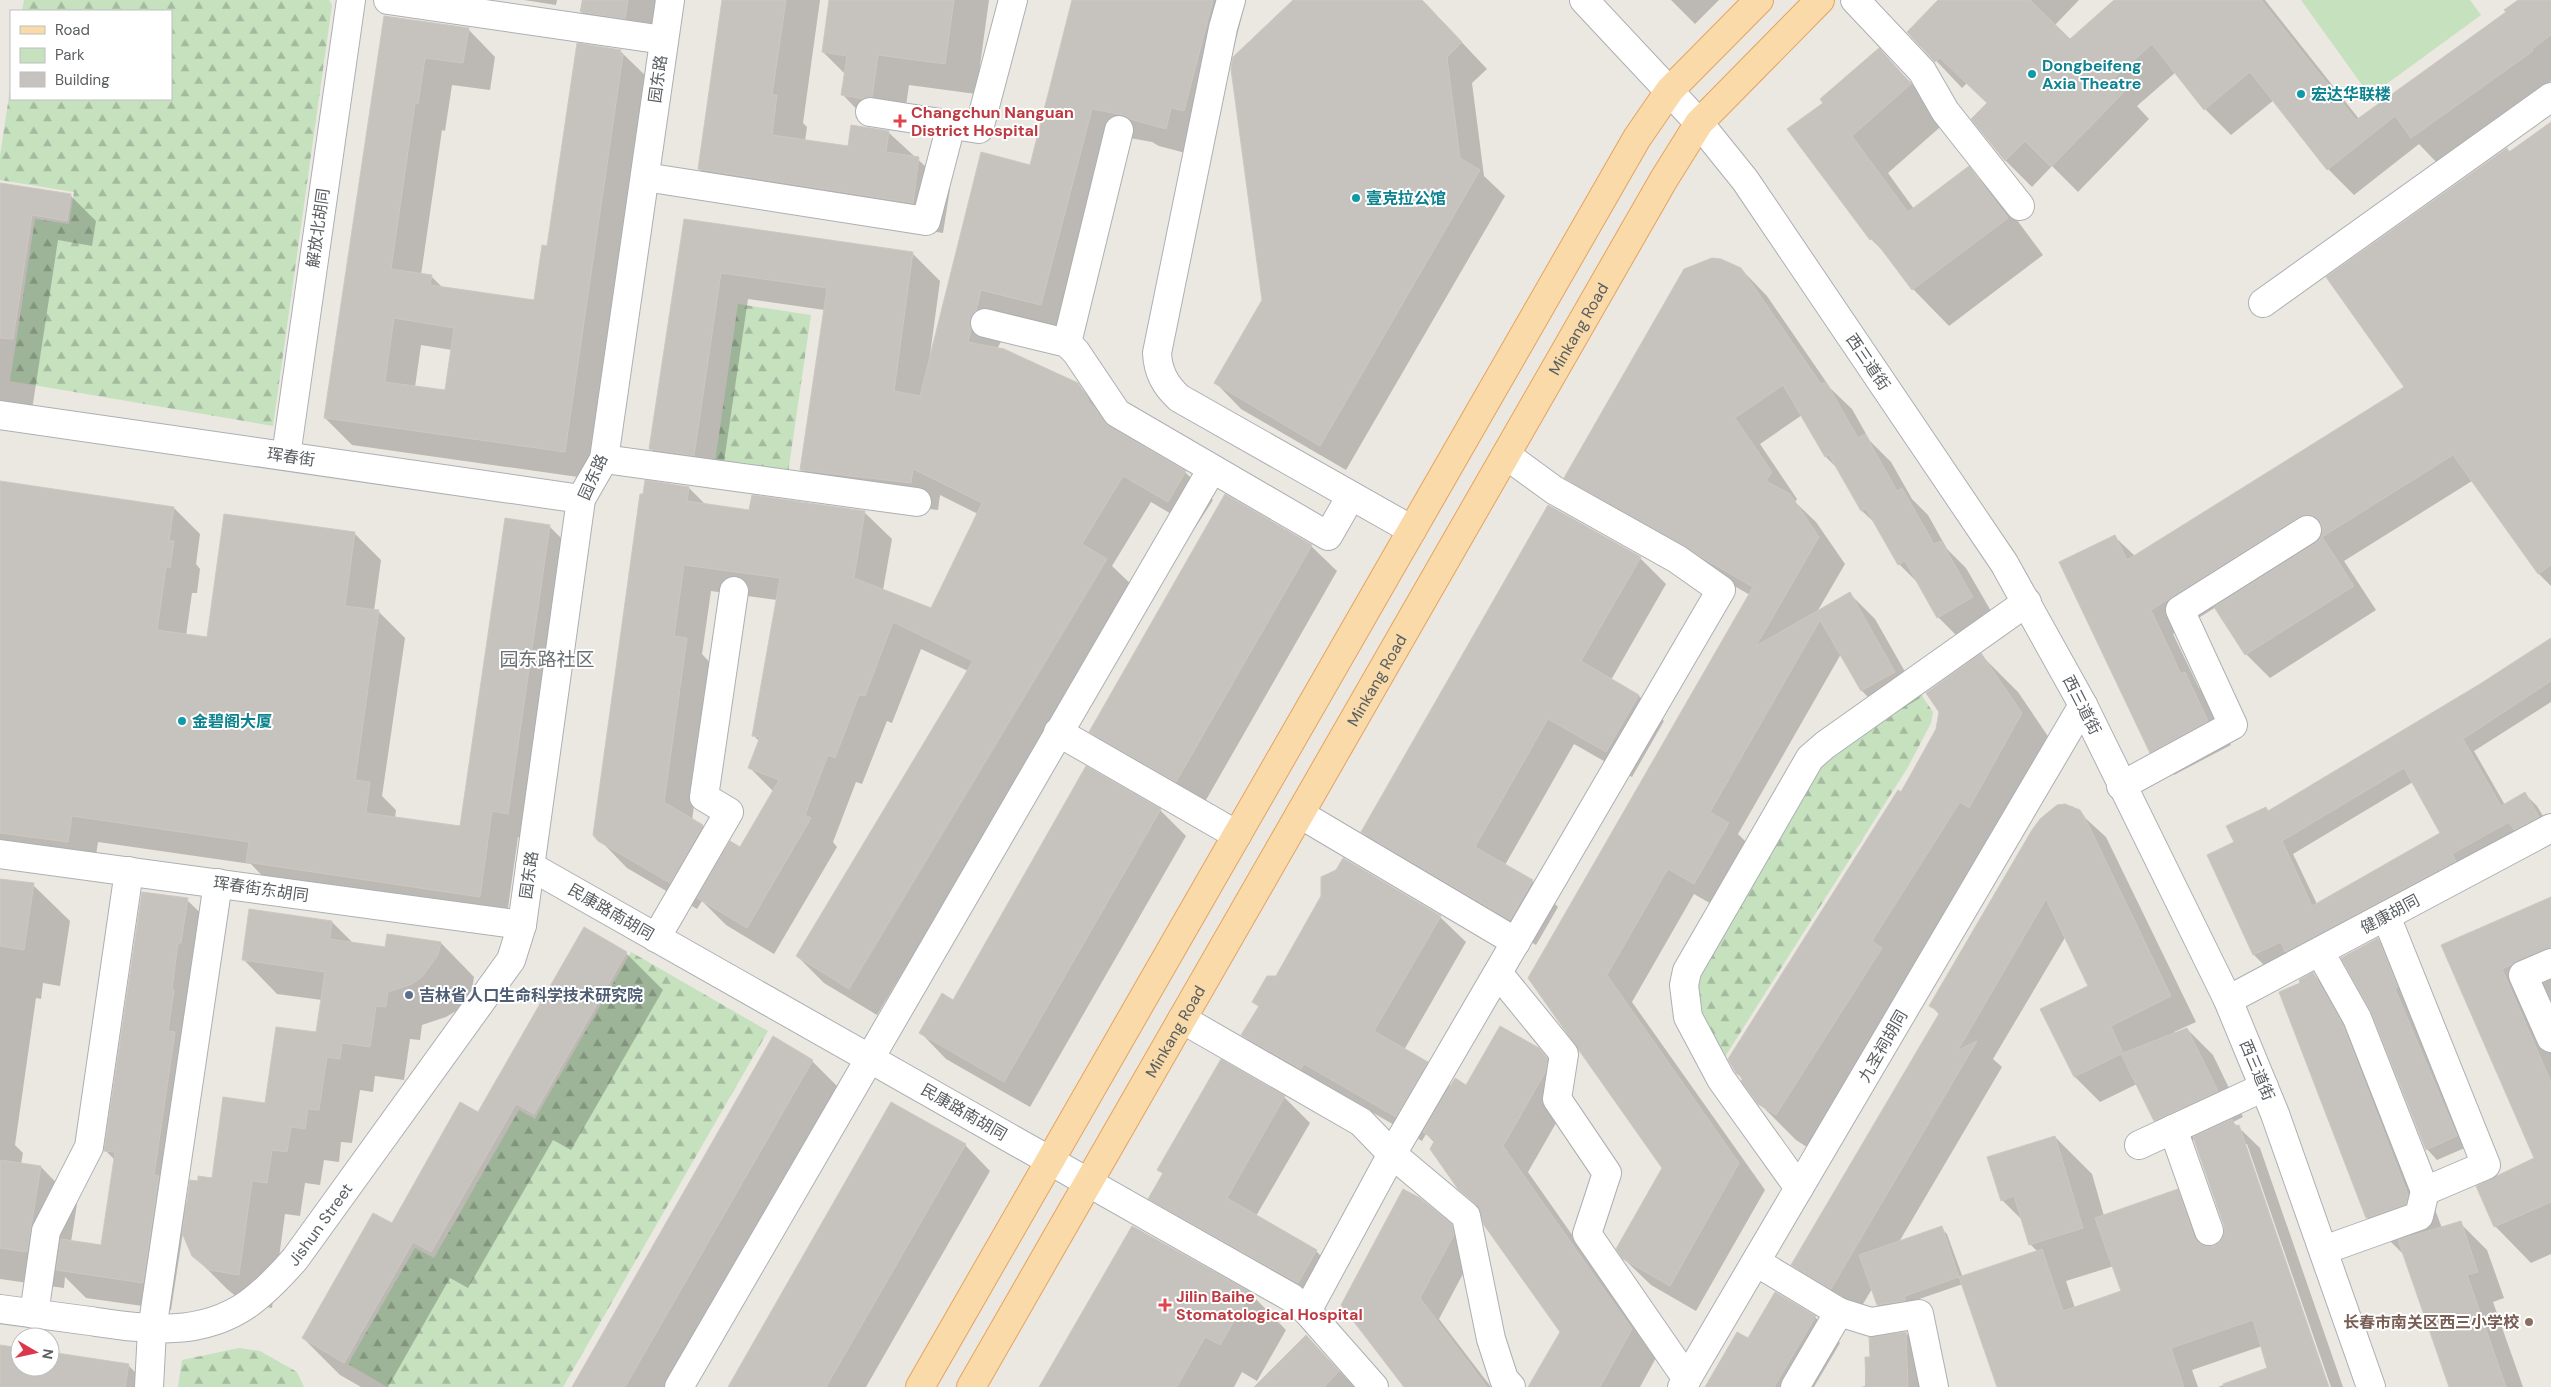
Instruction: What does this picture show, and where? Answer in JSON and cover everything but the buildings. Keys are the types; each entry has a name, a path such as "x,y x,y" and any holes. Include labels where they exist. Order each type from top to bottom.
{"main road":[{"path":"920,1387 1637,138 1670,90 1758,0"},
{"name":"Minkang Road","path":"971,1387 1664,179 1700,123 1820,0"}],"street":[{"name":"解放北胡同","path":"286,456 351,0"},
{"path":"388,0 664,40"},
{"name":"园东路","path":"522,924 581,499 604,460 670,0"},
{"path":"870,112 979,130 1013,0"},
{"path":"1231,0 1222,28 1156,353 1157,366 1170,389 1179,398 1412,530"},
{"name":"西三道街","path":"1584,0 1700,123 1744,180 2004,563 2027,602 2084,705 2121,786 2228,1000 2264,1087 2324,1250 2371,1387"},
{"path":"1855,0 1922,71 1944,111 2020,206"},
{"path":"2263,304 2551,97"},
{"path":"645,177 926,221 952,125"},
{"path":"1066,342 1120,130"},
{"path":"985,323 1066,342 1076,352 1117,413 1328,536 1350,496"},
{"name":"珲春街","path":"0,415 581,499"},
{"path":"1307,1311 1392,1154 1722,590 1677,559 1554,490 1506,455"},
{"path":"604,460 917,502"},
{"path":"679,1387 1212,468"},
{"path":"2121,786 2233,725 2180,610 2308,530"},
{"path":"656,938 729,812 704,797 734,591"},
{"path":"1799,1188 1721,1079 1688,1017 1684,985 1687,972 1810,758 1825,745 2027,602"},
{"name":"九圣祠胡同","path":"1685,1383 2084,705"},
{"path":"1058,732 1237,835"},
{"path":"1300,814 1516,942"},
{"name":"健康胡同","path":"2228,1000 2551,828"},
{"name":"珲春街东胡同","path":"0,854 522,924"},
{"name":"民康路南胡同","path":"530,866 1292,1298 1307,1311 1374,1387"},
{"path":"34,1314 46,1231 89,1147 130,871"},
{"path":"149,1387 152,1330 218,883"},
{"path":"2386,916 2486,1165 2425,1191"},
{"name":"Jishun Street","path":"0,1309 152,1330 189,1328 222,1318 248,1304 295,1260 510,960 522,924"},
{"path":"2320,952 2357,1018 2425,1191 2419,1216 2324,1250"},
{"path":"2551,963 2524,975 2551,1038"},
{"path":"1498,973 1564,1054 1557,1098 1607,1174 1587,1234 1685,1383"},
{"path":"1182,1019 1361,1122 1392,1154 1466,1216 1491,1339 1504,1379 1511,1387"},
{"path":"2139,1145 2264,1087"},
{"path":"2173,1129 2209,1232"},
{"path":"1756,1262 1839,1312 1871,1322 1919,1314 1934,1387"},
{"path":"1795,1387 1839,1312"}],"green space":[{"path":"24,0 329,0 332,5 273,426 10,381 35,219 69,224 74,192 0,180 0,156 10,90 10,100 172,100 172,10 22,10"},
{"path":"2301,0 2470,0 2481,15 2370,96"},
{"path":"738,304 811,315 788,473 715,462"},
{"path":"1918,690 1933,712 1931,723 1908,767 1723,1060 1690,1001 1690,988 1813,766"},
{"path":"631,952 768,1031 563,1387 387,1387 348,1364 415,1248 434,1258 519,1110 535,1119"},
{"path":"239,1348 260,1351 297,1372 304,1387 178,1387 182,1360"}],"place":[{"name":"Dongbeifeng Axia Theatre","path":"2032,74"},
{"name":"宏达华联楼","path":"2301,94"},
{"name":"Changchun Nanguan District Hospital","path":"900,121"},
{"name":"壹克拉公馆","path":"1356,198"},
{"name":"金碧阁大厦","path":"182,721"},
{"name":"吉林省人口生命科学技术研究院","path":"409,995"},
{"name":"Jilin Baihe Stomatological Hospital","path":"1165,1305"},
{"name":"长春市南关区西三小学校","path":"2529,1322"}],"district":[{"name":"园东路社区","path":"547,659"}]}
